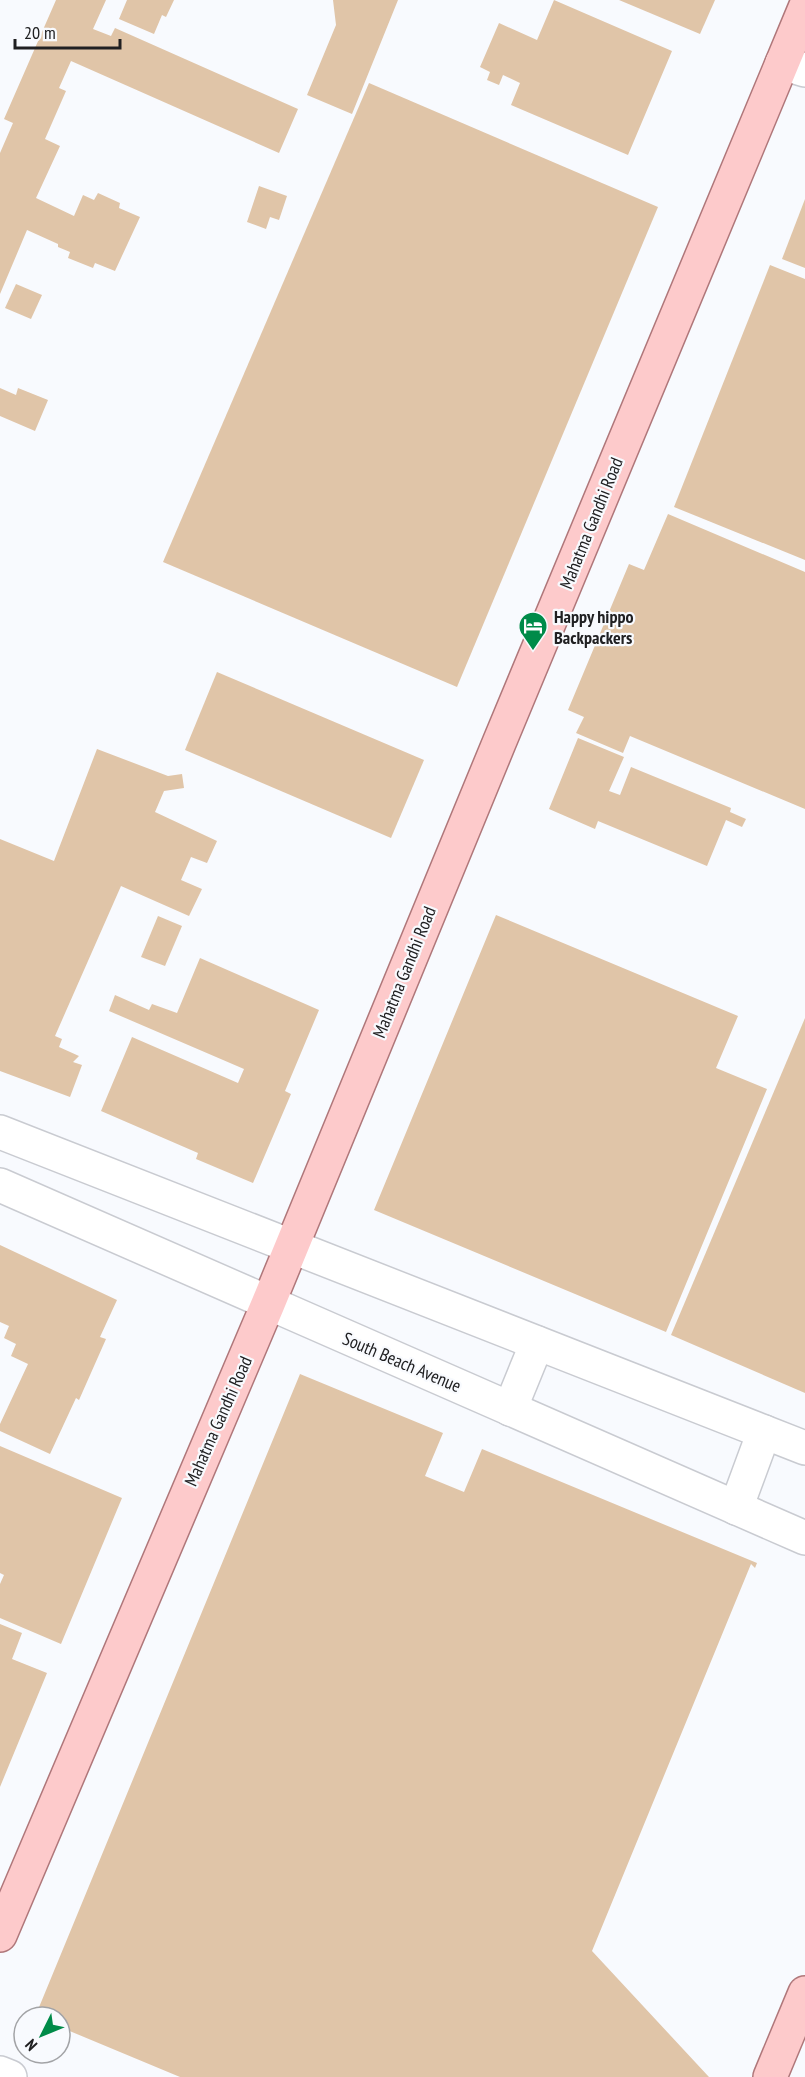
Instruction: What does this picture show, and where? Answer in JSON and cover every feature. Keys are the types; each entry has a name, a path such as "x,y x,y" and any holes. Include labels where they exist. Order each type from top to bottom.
{"main road":[{"name":"Mahatma Gandhi Road","path":"0,1935 268,1304 796,44 799,0"},
{"path":"770,2077 805,1993"}],"street":[{"path":"0,1132 805,1448"},
{"name":"South Beach Avenue","path":"0,1185 805,1538"},
{"path":"510,1409 537,1343"},
{"path":"736,1508 764,1432"},
{"path":"0,2073 10,2077"}],"building":[{"path":"56,0 106,0 93,29 111,36 115,28 298,109 279,153 71,61 59,88 66,91 45,139 60,146 36,198 74,216 83,195 94,200 98,193 120,203 119,208 140,217 115,271 95,263 93,268 68,258 70,252 27,230 0,294 0,153 13,123 4,119"},
{"path":"127,0 174,0 166,17 162,15 154,34 119,19"},
{"path":"333,0 398,0 352,114 307,95 336,25"},
{"path":"554,0 672,51 628,155 511,105 520,83 503,75 499,85 487,80 490,72 480,67 499,23 537,40"},
{"path":"619,0 715,0 700,34"},
{"path":"369,83 658,207 457,687 163,562"},
{"path":"259,186 287,196 279,220 270,217 266,229 247,222"},
{"path":"805,199 805,268 782,259"},
{"path":"770,265 805,279 805,560 674,507"},
{"path":"16,284 42,295 31,319 5,308"},
{"path":"0,388 16,395 18,388 48,400 35,431 0,416"},
{"path":"668,514 805,572 805,809 630,736 623,753 576,733 584,717 568,710 629,564 644,570"},
{"path":"217,672 424,760 391,838 185,750"},
{"path":"578,738 624,757 609,791 620,795 631,767 731,808 730,812 746,819 742,827 726,820 707,866 598,821 595,829 549,809"},
{"path":"97,749 168,776 182,774 184,788 164,791 155,812 217,841 207,863 191,857 181,880 202,889 189,916 121,886 55,1036 62,1039 59,1047 79,1056 73,1062 82,1065 70,1097 0,1071 0,839 54,861"},
{"path":"496,915 738,1016 716,1068 767,1089 666,1332 374,1210"},
{"path":"158,916 182,926 165,966 141,957"},
{"path":"200,958 319,1010 285,1091 291,1094 253,1183 196,1159 198,1153 101,1111 132,1037 238,1083 244,1069 109,1011 115,995 149,1010 152,1004 177,1013"},
{"path":"805,1018 805,1393 671,1335"},
{"path":"0,1245 117,1300 100,1337 106,1339 79,1400 76,1398 50,1454 0,1431 0,1424 28,1364 11,1356 16,1344 4,1338 9,1326 0,1322"},
{"path":"300,1374 443,1433 425,1476 464,1492 482,1449 757,1563 755,1568 751,1564 592,1951 709,2077 180,2077 72,2032 72,2005 40,2005"},
{"path":"0,1446 122,1498 61,1644 0,1618 0,1584 4,1575 0,1573"},
{"path":"0,1624 22,1633 12,1659 47,1673 0,1787"}],"place":[{"name":"Happy hippo Backpackers","path":"533,652"}]}
